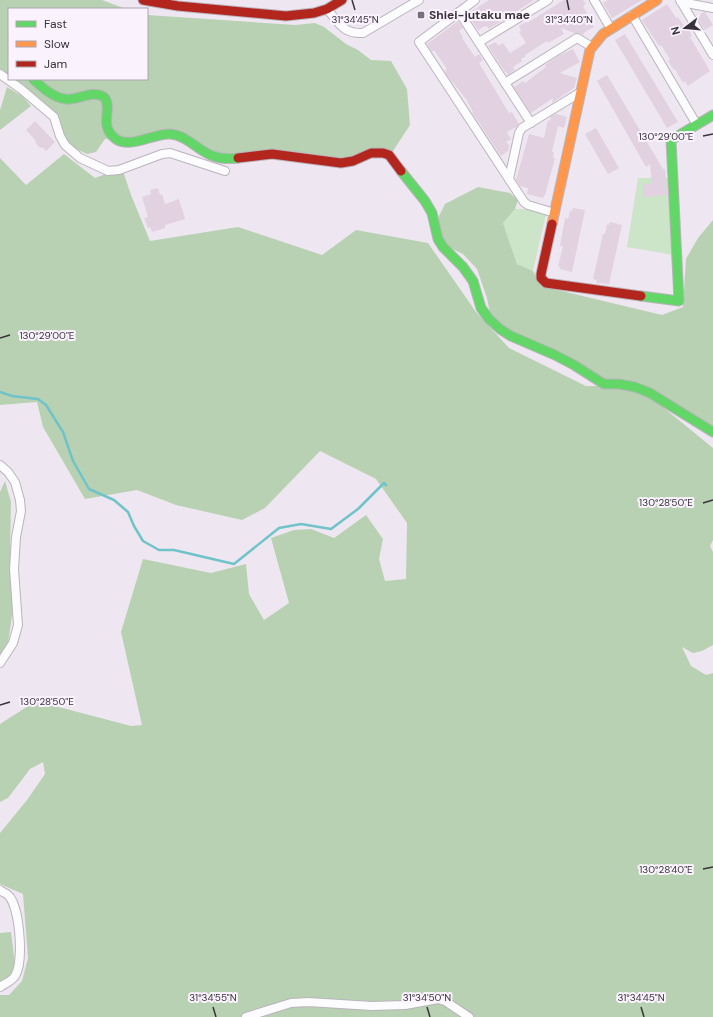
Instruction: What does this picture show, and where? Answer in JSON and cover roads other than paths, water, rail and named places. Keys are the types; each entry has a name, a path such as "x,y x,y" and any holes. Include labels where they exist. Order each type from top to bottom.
{"street":[{"path":"142,0 286,16 314,13 327,9 342,0"},
{"path":"327,9 347,31 353,33 363,33 419,0"},
{"path":"475,0 419,42 524,202 528,205 555,213"},
{"path":"479,42 548,0"},
{"path":"594,0 611,28"},
{"path":"656,0 611,28 603,34 592,47 541,278 546,283 679,301 671,140 713,115"},
{"path":"681,1 713,8"},
{"path":"681,1 713,55"},
{"path":"459,12 531,123"},
{"path":"632,15 697,125"},
{"path":"505,83 577,38 592,47"},
{"path":"8,80 54,117 60,136 65,145 80,158 108,171 119,170 162,154 170,153 225,171"},
{"path":"34,80 50,93 59,98 71,99 100,94 108,102 106,120 109,130 116,140 125,143 158,134 170,134 181,137 200,150 214,157 226,159 259,154 274,154 339,163 352,161 371,153 384,152 389,155 425,201 432,213 438,239 443,247 463,267 472,281 481,308 488,319 511,336 555,354 574,364 604,384 619,384 635,387 650,393 713,432"},
{"path":"509,179 519,132 522,128 581,92"},
{"path":"0,465 8,472 14,482 20,500 21,511 16,537 14,569 18,625 14,643 0,663"},
{"path":"0,890 9,895 20,929 20,963 15,977 0,987"},
{"path":"246,1017 291,1003 302,1002 372,1006 405,1005 438,999 445,1001 469,1017"}],"waterway":[{"path":"0,392 12,396 38,399 46,405 63,432 73,461 89,489 114,500 128,512 143,541 159,550 174,550 234,564 279,528 301,524 331,529 358,509 384,483 386,485"}],"place":[{"name":"Shiei-jutaku mae","path":"421,15"}]}
